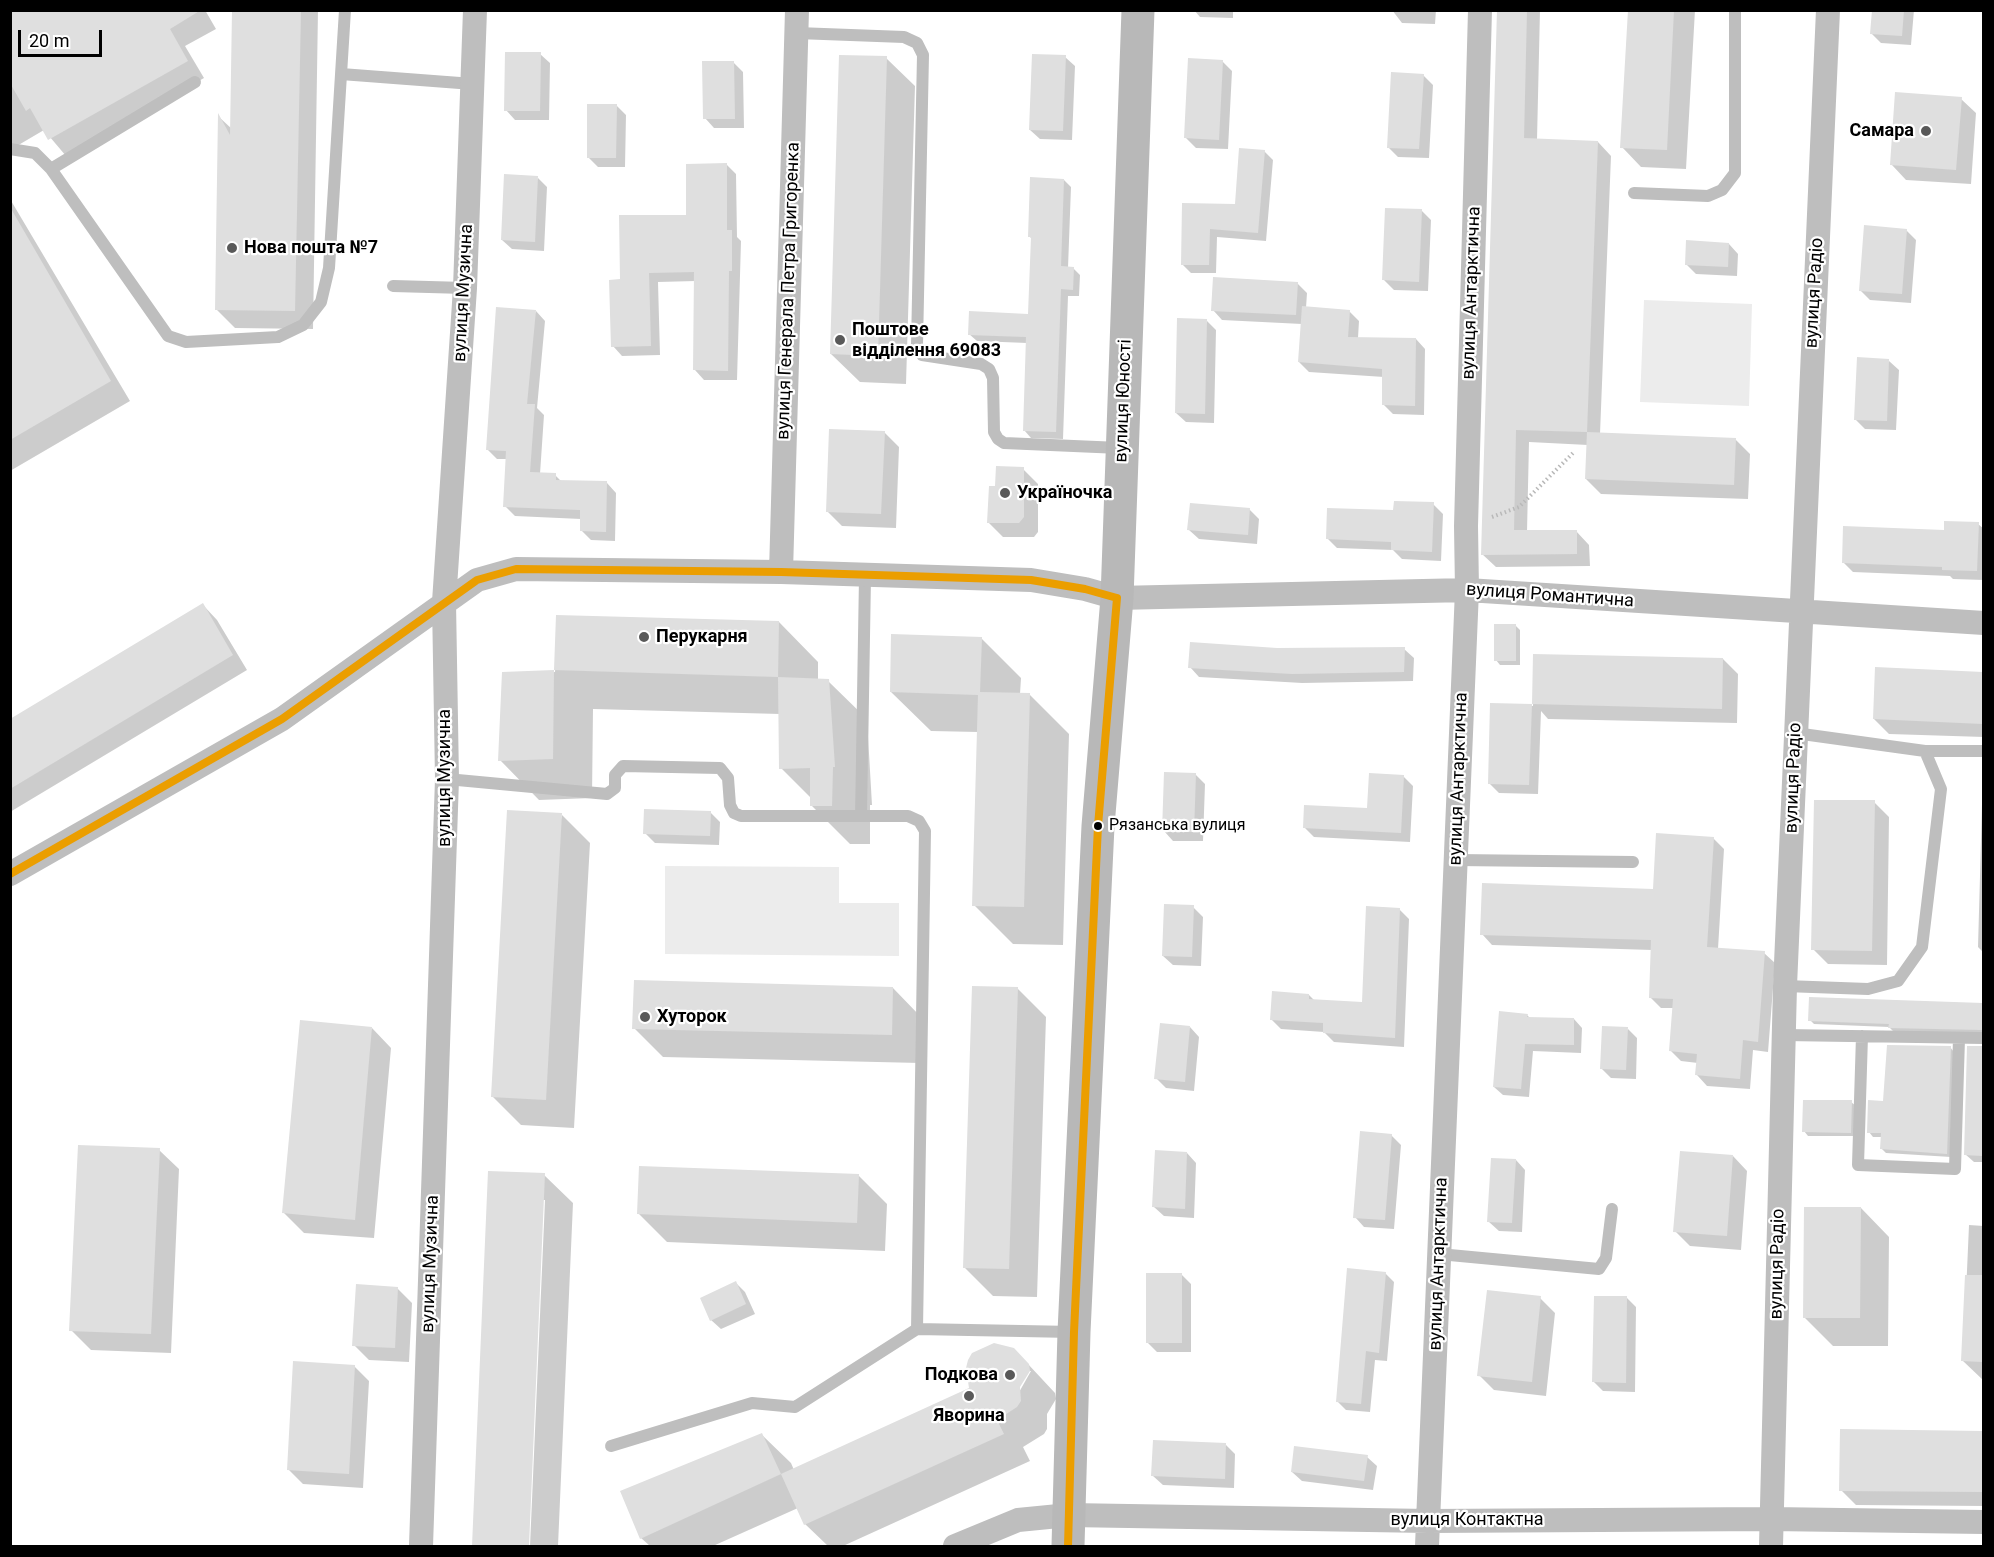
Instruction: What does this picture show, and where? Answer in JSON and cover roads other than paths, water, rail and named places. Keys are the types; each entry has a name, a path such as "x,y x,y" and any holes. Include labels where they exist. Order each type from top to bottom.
{"street":[{"name":"вулиця Музична","path":"421,1546 447,780 444,602 465,288 475,10"},
{"name":"вулиця Юності","path":"1069,1531 1074,1332 1098,826 1117,598 1138,10"},
{"name":"вулиця Антарктична","path":"1427,1546 1467,590 1466,526 1480,10"},
{"name":"вулиця Радіо","path":"1771,1546 1785,986 1828,10"},
{"name":"вулиця Генерала Петра Григоренка","path":"781,572 797,22"},
{"name":"вулиця Романтична","path":"10,874 282,719 477,580 516,569 781,572 865,577 1031,580 1085,589 1117,598 1467,590 1983,623"},
{"name":"вулиця Контактна","path":"956,1546 1018,1520 1069,1531 1428,1521 1771,1519 1983,1522"}],"lane":[{"path":"10,149 35,153 51,169 168,336 186,342 278,337 303,325 321,302 329,268 345,10"},
{"path":"1634,193 1708,196 1722,190 1735,173 1735,10"},
{"path":"797,22 904,37 917,43 924,55 917,345 922,355 981,364 989,369 993,378 994,432 1004,443 1122,448"},
{"path":"341,74 472,84"},
{"path":"51,169 195,81"},
{"path":"393,286 465,288"},
{"path":"861,816 865,577"},
{"path":"1795,734 1925,751 1983,751"},
{"path":"1785,986 1868,989 1898,981 1922,947 1941,789 1925,751"},
{"path":"447,780 607,794 615,788 615,775 622,766 720,768 728,778 730,806 734,813 741,816 908,816 919,821 925,831 917,1329"},
{"path":"1456,860 1633,862"},
{"path":"1784,1035 1983,1038"},
{"path":"1862,1036 1858,1165 1955,1169 1959,1038"},
{"path":"1439,1254 1599,1269 1606,1258 1612,1209"},
{"path":"611,1446 752,1403 795,1407 917,1329 1074,1332"}],"place":[{"name":"Самара","path":"1926,131"},
{"name":"Нова пошта №7","path":"232,248"},
{"name":"Поштове відділення 69083","path":"840,340"},
{"name":"Україночка","path":"1005,493"},
{"name":"Перукарня","path":"644,637"},
{"name":"Рязанська вулиця","path":"1098,826"},
{"name":"Хуторок","path":"645,1017"},
{"name":"Подкова","path":"1010,1375"},
{"name":"Яворина","path":"969,1396"}]}
